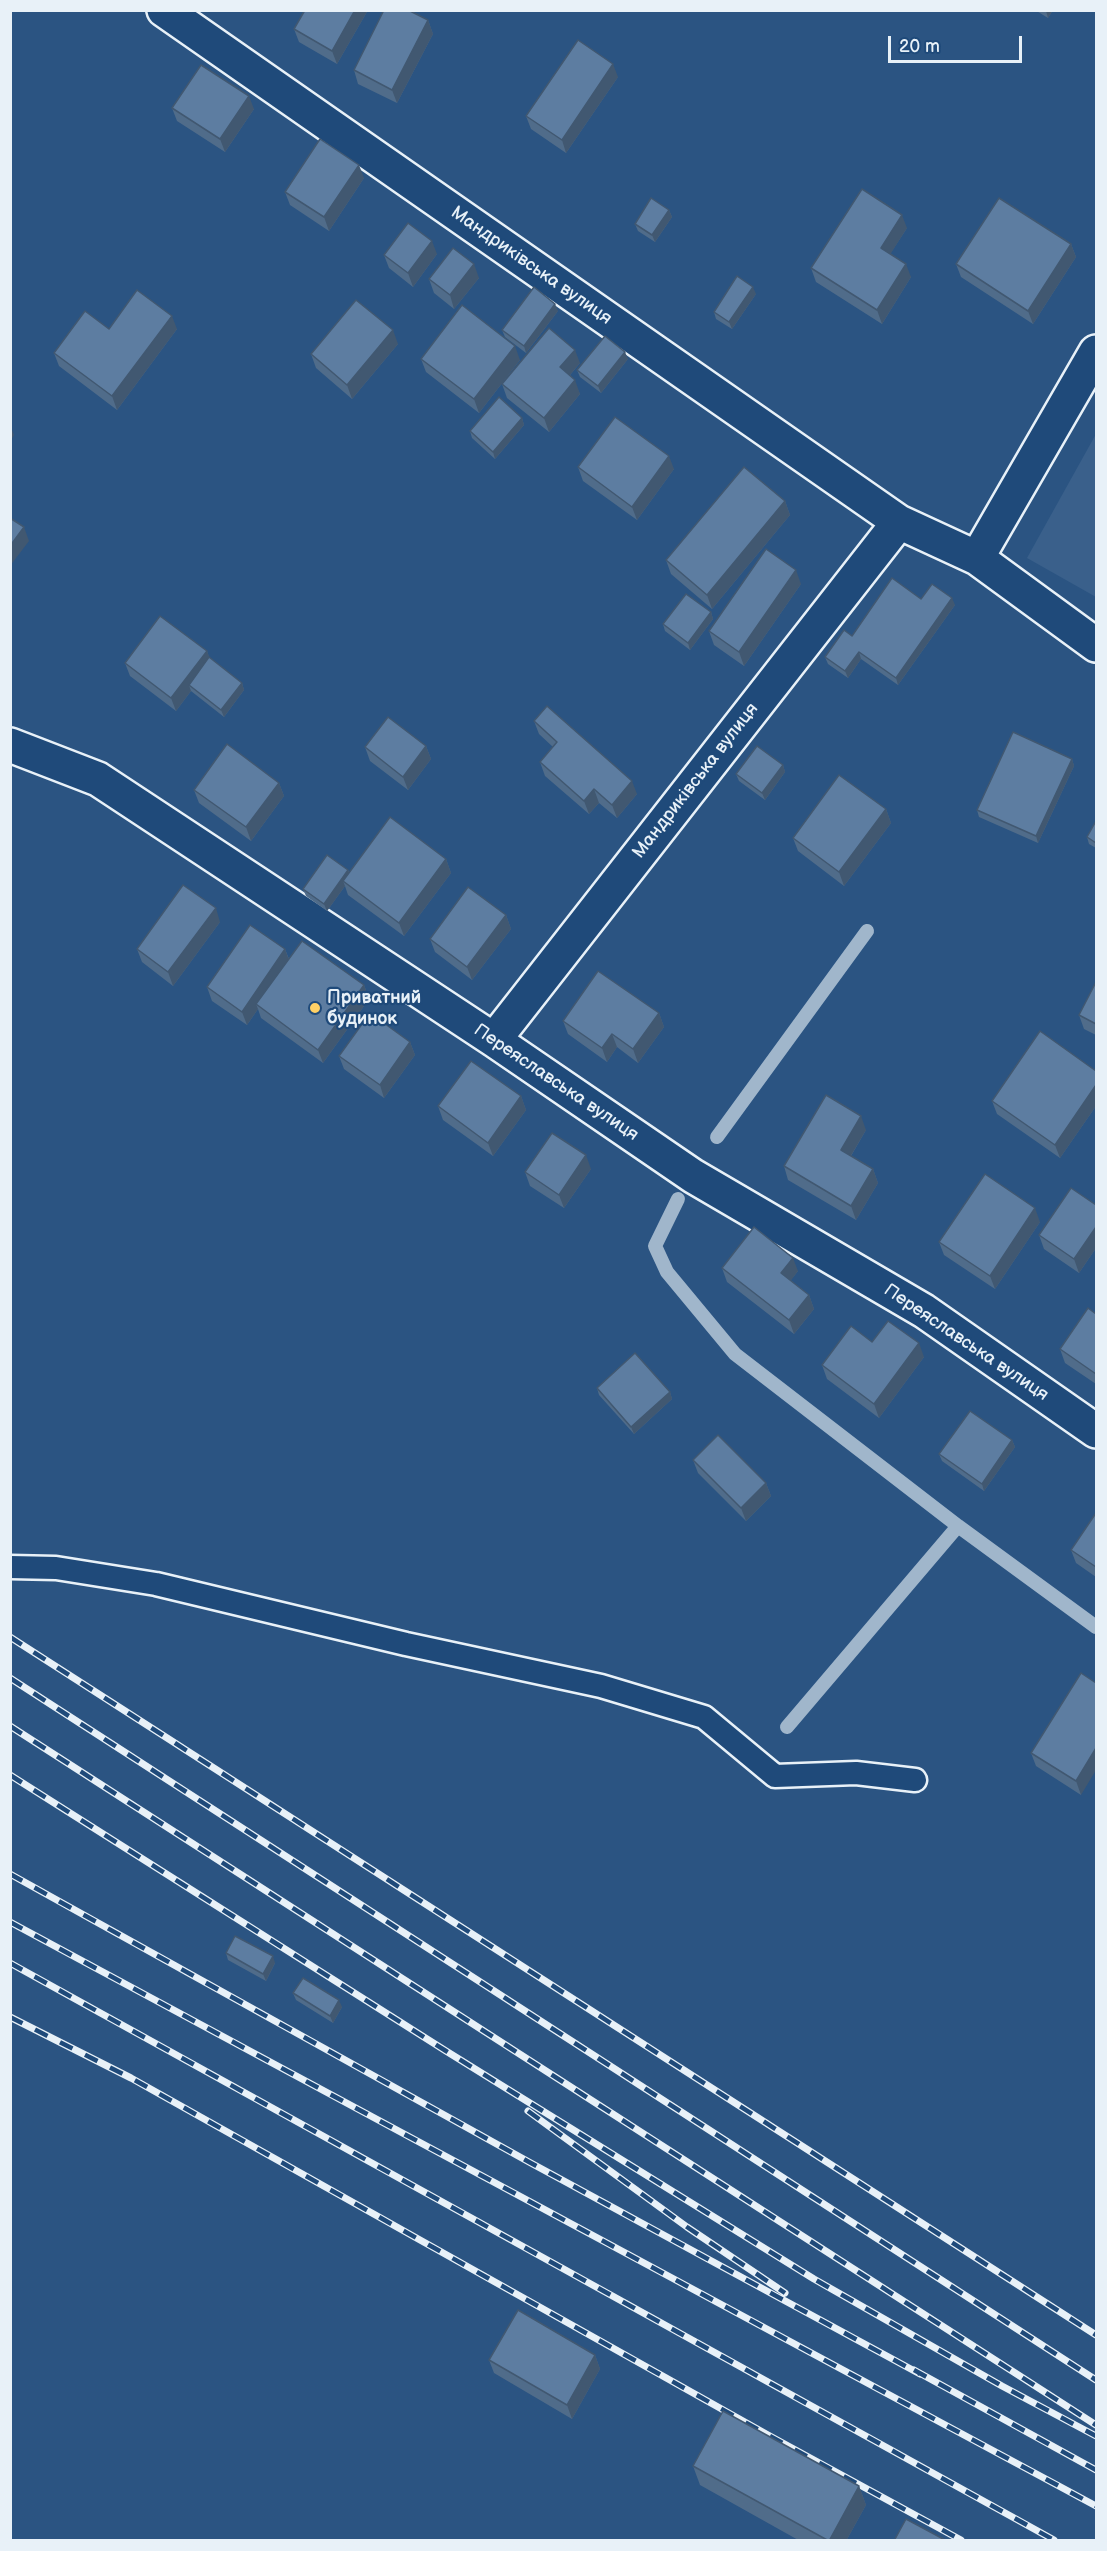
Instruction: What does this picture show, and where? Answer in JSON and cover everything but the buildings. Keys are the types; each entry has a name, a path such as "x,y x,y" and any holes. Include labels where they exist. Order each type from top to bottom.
{"street":[{"name":"Мандриківська вулиця","path":"164,10 899,522 977,558 1096,645"},
{"path":"977,558 1096,352"},
{"name":"Мандриківська вулиця","path":"494,1040 899,522"},
{"name":"Переяславська вулиця","path":"10,745 98,779 494,1040 693,1176 924,1311 1096,1431"}],"lane":[{"path":"10,1567 56,1568 156,1584 406,1644 601,1686 704,1717 775,1776 856,1773 915,1780"}],"shaded area":[{"path":"1096,434 1096,597 1027,558"}],"waterway":[{"path":"717,1137 867,931"},
{"path":"678,1199 655,1246 667,1272 735,1354 958,1526 1096,1627"},
{"path":"787,1727 958,1526"}],"railway":[{"path":"10,1637 1096,2335"},
{"path":"10,1678 1096,2380"},
{"path":"10,1726 1096,2425"},
{"path":"10,1775 446,2051 814,2279 1002,2386 1096,2436"},
{"path":"10,1874 529,2162 920,2374"},
{"path":"10,1922 1096,2506"},
{"path":"10,1963 1054,2540"},
{"path":"10,2017 131,2078 768,2435 961,2540"},
{"path":"528,2111 687,2227 785,2293"},
{"path":"914,2370 1096,2470"}],"place":[{"name":"Приватний будинок","path":"315,1008"}]}
